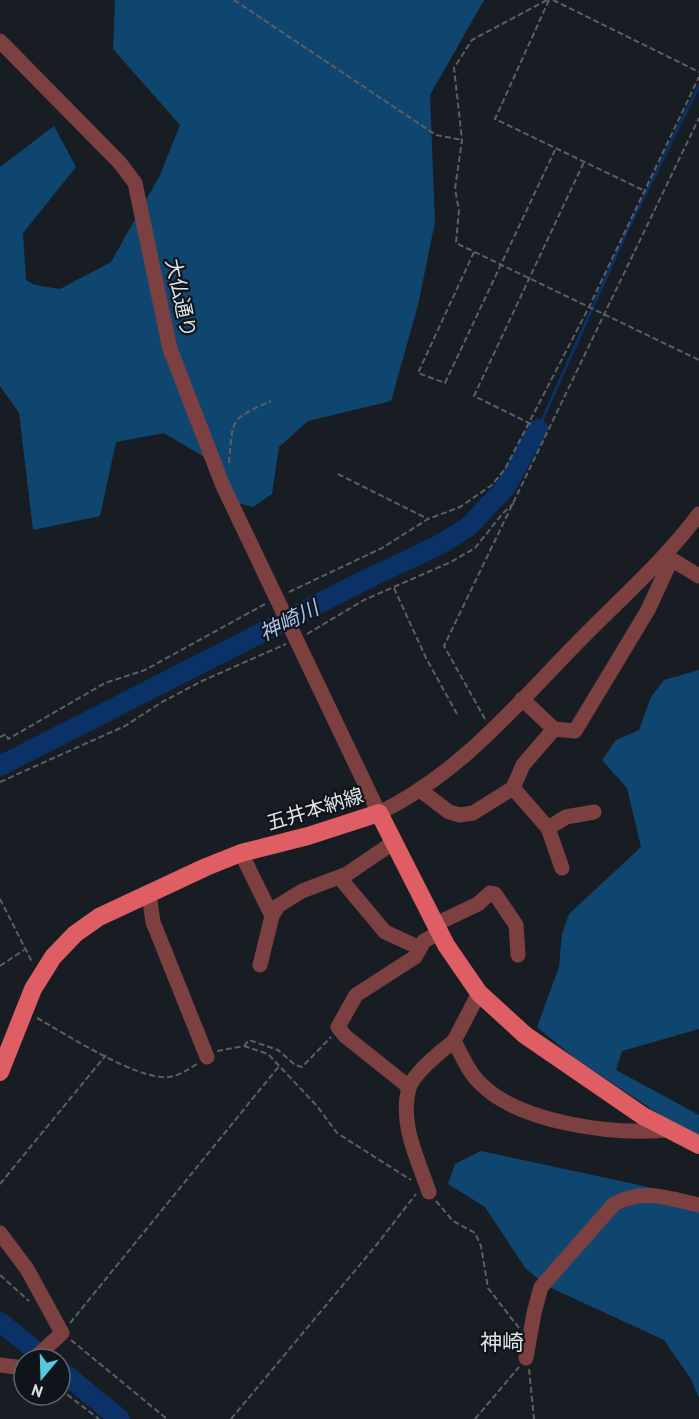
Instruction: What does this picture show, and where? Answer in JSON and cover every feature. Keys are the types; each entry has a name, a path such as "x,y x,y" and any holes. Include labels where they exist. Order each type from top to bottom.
{"main road":[{"name":"五井本納線","path":"0,1072 24,1010 43,972 63,945 99,917 241,853 308,836 379,813 438,928 479,993 525,1035 666,1130 699,1145"}],"street":[{"name":"大仏通り","path":"0,41 120,163 135,183 170,349 223,486 379,813"},
{"path":"379,813 420,790 456,765 668,558 697,521"},
{"path":"522,699 554,729 575,731 648,610 668,558"},
{"path":"668,558 699,576"},
{"path":"420,790 449,813 460,815 482,808 513,788 523,765 554,729"},
{"path":"513,788 548,828 562,868"},
{"path":"548,828 566,817 594,812"},
{"path":"260,965 272,916 278,906 302,891 339,877 394,842"},
{"path":"241,853 272,916"},
{"path":"339,877 385,932 420,948"},
{"path":"409,1087 338,1028 356,995 415,957 424,941 438,928 478,904 490,893 495,894 516,926 518,955"},
{"path":"150,894 153,922 207,1057"},
{"path":"425,1189 407,1129 409,1087 439,1052 454,1041 479,993"},
{"path":"454,1041 472,1074 482,1086 524,1112 554,1120 637,1133 666,1130"},
{"path":"526,1358 534,1313 542,1287 614,1204 630,1196 644,1194 699,1205"},
{"path":"0,1233 27,1269 59,1335 46,1347"}],"path":[{"path":"234,0 436,135 462,140"},
{"path":"550,0 472,40 454,68 462,140 455,189 459,210 456,243 699,360"},
{"path":"0,737 6,734 8,739 105,683 145,670 275,598 382,548 428,519 460,507 492,485 506,469 590,307 699,74 550,0"},
{"path":"550,0 495,119 645,191"},
{"path":"492,731 444,646 517,501 699,118"},
{"path":"474,252 418,373 445,383 556,148"},
{"path":"531,424 474,396 584,162"},
{"path":"229,465 232,423 240,415 272,400"},
{"path":"338,474 428,519"},
{"path":"0,782 23,769 125,726 162,702 202,681 296,640 364,600 451,562 475,548 503,513 517,501"},
{"path":"394,588 426,658 457,714"},
{"path":"0,899 24,950 43,972"},
{"path":"0,966 24,950"},
{"path":"24,1010 106,1055 150,1075 165,1077 178,1075 218,1050 244,1046 268,1054 317,1106 337,1133 425,1189 453,1221 475,1233 481,1246 488,1288 521,1330"},
{"path":"244,1046 249,1040 271,1048 286,1056 295,1065 302,1067 338,1028"},
{"path":"0,1184 106,1055"},
{"path":"167,1419 59,1335 280,1065"},
{"path":"231,1419 425,1189"},
{"path":"0,1275 32,1304"},
{"path":"475,1419 526,1358"},
{"path":"526,1358 532,1385 534,1419"},
{"path":"72,1398 99,1419"}],"shaded area":[{"path":"115,0 484,0 430,95 435,222 418,305 391,401 308,421 279,447 272,494 253,507 234,502 214,463 164,433 116,442 100,516 33,530 19,413 0,386 0,167 54,126 76,167 23,233 26,280 35,285 60,289 111,262 160,175 180,125 113,49"},
{"path":"699,670 699,1029 622,1051 616,1070 699,1115 699,1138 692,1136 573,1057 537,1027 559,967 562,934 569,914 641,847 627,788 602,760 616,740 639,730 651,697 664,680"},
{"path":"481,1151 699,1198 699,1398 691,1379 664,1340 549,1287 526,1269 485,1207 448,1184 455,1164"}],"waterway":[{"path":"538,429 628,229 699,86"},
{"name":"神崎川","path":"0,766 365,580 439,545 468,527 505,488 538,429"},
{"name":"神崎川","path":"0,1322 31,1347"},
{"name":"神崎川","path":"72,1380 120,1419"}],"district":[{"name":"神崎","path":"502,1342"}]}
